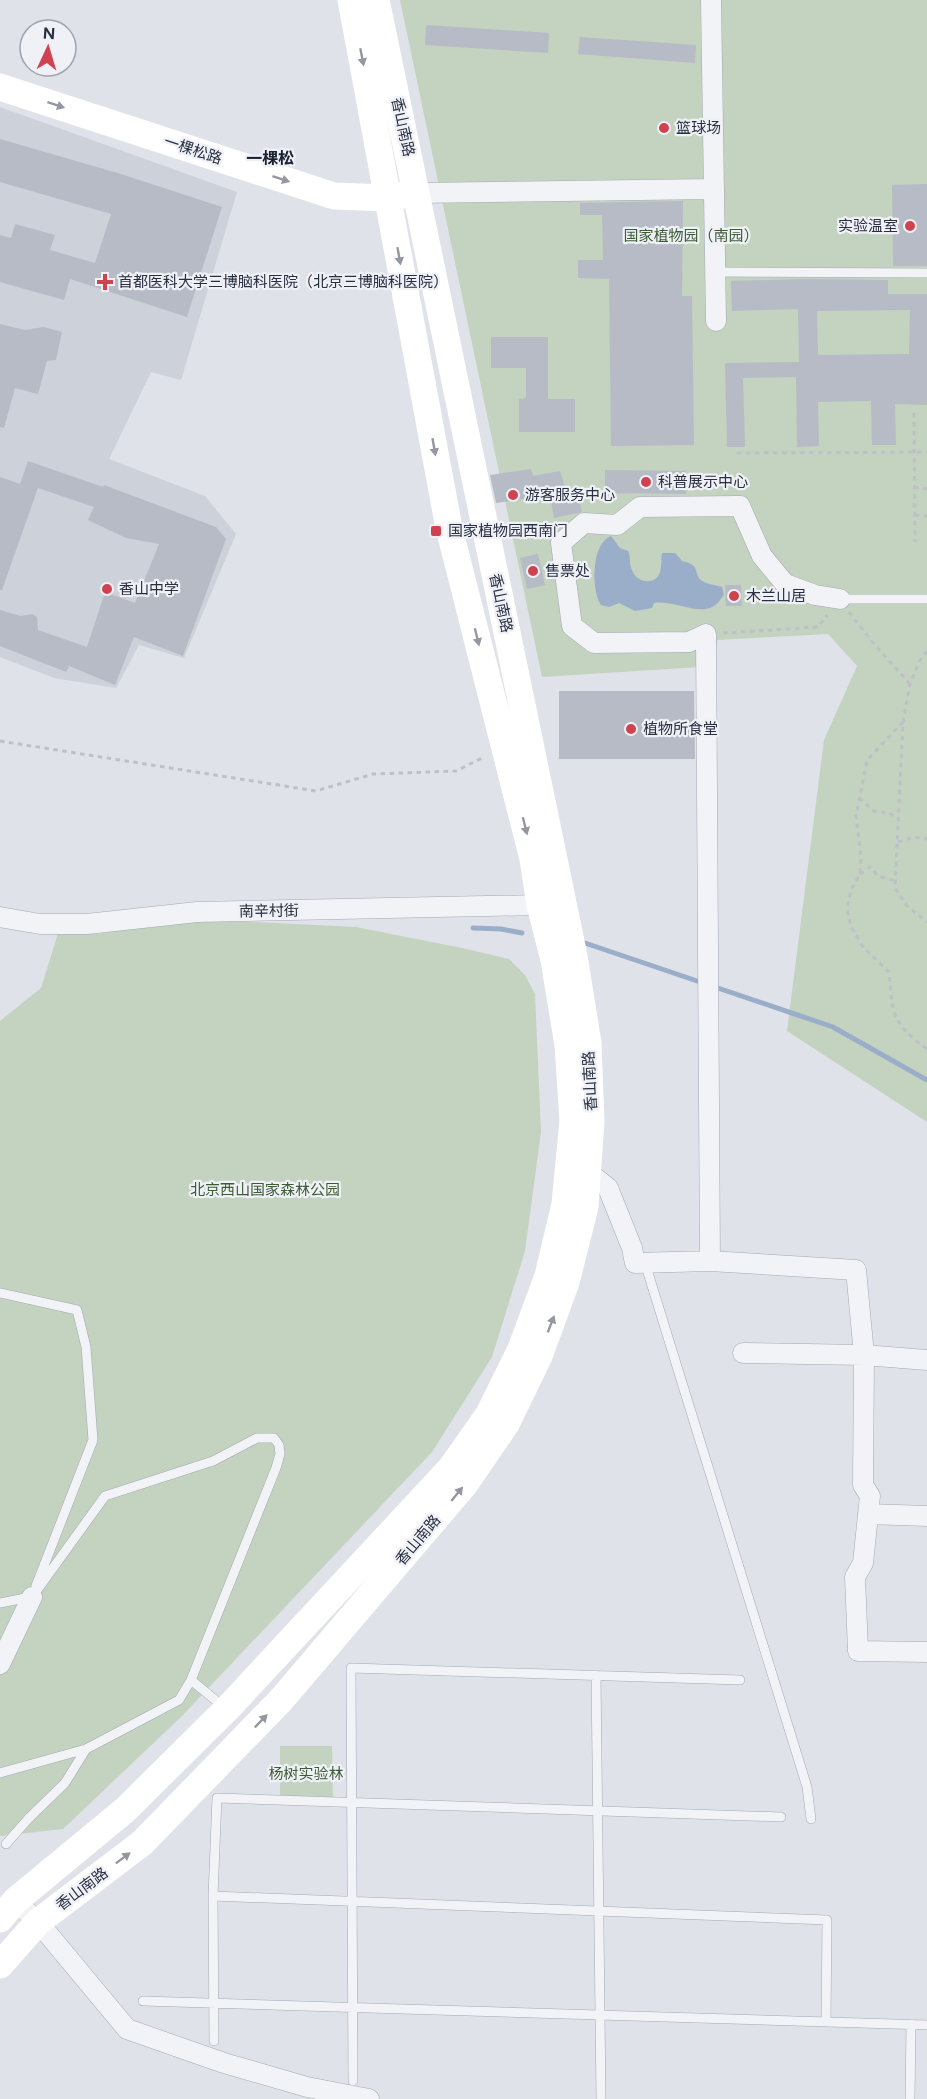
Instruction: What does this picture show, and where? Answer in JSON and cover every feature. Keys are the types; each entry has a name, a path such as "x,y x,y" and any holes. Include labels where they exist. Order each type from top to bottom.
{"street":[{"name":"香山南路","path":"8,1910 125,1810 227,1709 451,1468 489,1414 522,1349 548,1276 565,1204 573,1121 568,1045 554,960 540,905 533,859 449,528 351,0"},
{"name":"香山南路","path":"0,1965 38,1922 142,1843 281,1700 465,1484 506,1424 539,1356 567,1282 585,1207 591,1120 588,1043 574,956 376,0"},
{"path":"711,0 716,321"},
{"name":"一棵松路","path":"0,87 334,196 388,198 417,193"},
{"path":"417,193 713,189"},
{"path":"710,1261 706,634 689,642 594,644 572,626 561,543 584,523 617,525 640,507 740,506 762,556 785,584 815,595 840,599"},
{"name":"南辛村街","path":"0,917 40,924 87,924 197,912 540,905"},
{"path":"588,1172 608,1188 632,1248 635,1263 710,1261 856,1270 864,1355 863,1485 870,1496 863,1563 855,1577 858,1651 927,1652"},
{"path":"743,1353 864,1355 927,1360"},
{"path":"868,1514 927,1516"},
{"path":"0,1664 32,1597"},
{"path":"8,1910 38,1922 127,2029 235,2066 307,2087 369,2099"}],"lane":[{"path":"715,272 927,273"},
{"path":"840,599 927,599"},
{"path":"645,1263 807,1787 811,1819"},
{"path":"0,1293 77,1310 86,1347 93,1440 32,1597"},
{"path":"0,1603 32,1597 105,1496 213,1461 257,1438 274,1438 279,1444 280,1454 276,1468 191,1680 179,1700 86,1749 0,1773"},
{"path":"353,2081 351,1668 740,1680"},
{"path":"596,1675 601,2099"},
{"path":"191,1680 227,1709"},
{"path":"6,1844 65,1783 86,1749"},
{"path":"214,2041 213,1896 218,1798 781,1817"},
{"path":"213,1896 826,1920 826,2022"},
{"path":"143,2001 927,2025"},
{"path":"910,2099 911,2024"}],"path":[{"path":"914,413 915,542"},
{"path":"737,453 927,452"},
{"path":"914,487 927,489"},
{"path":"915,515 927,516"},
{"path":"706,634 818,627 840,599 873,644 910,684"},
{"path":"927,651 920,660 910,684 903,722 895,888 907,906 927,922"},
{"path":"860,874 861,856 856,816 867,760 903,722"},
{"path":"0,741 316,791 373,774 456,771 505,746"},
{"path":"859,798 874,811 889,813 899,819"},
{"path":"898,842 914,837 927,839"},
{"path":"896,881 878,876 870,867 860,874 850,890 847,909 851,926 863,947 889,972 892,1010 901,1026 927,1049"}],"shaded area":[{"path":"0,107 237,192 181,380 151,372 109,459 205,496 236,534 184,658 139,645 116,688 54,678 0,657"}],"green space":[{"name":"国家植物园（南园）","path":"400,0 927,0 927,1122 787,1031 824,740 857,666 828,634 717,640 715,666 542,677"},
{"name":"北京西山国家森林公园","path":"210,920 356,927 509,959 525,975 535,994 541,1132 525,1251 492,1357 432,1452 182,1716 63,1829 0,1836 0,1021 41,988 59,930 98,934 143,926"},
{"name":"杨树实验林","path":"280,1746 332,1746 333,1803 280,1803"}],"water":[{"path":"611,536 620,548 628,551 632,570 638,578 646,581 654,579 661,569 662,553 675,553 682,561 695,567 702,581 722,587 724,595 708,609 654,603 652,608 635,611 619,603 609,607 601,605 594,579 596,557 604,540"}],"building":[{"path":"426,25 549,33 548,53 425,45"},
{"path":"580,37 696,45 695,63 578,54"},
{"path":"0,139 121,174 222,207 187,317 70,279 64,300 0,282 0,235 11,238 15,224 55,235 50,250 95,263 111,214 0,182"},
{"name":"实验温室","path":"927,184 927,266 893,266 892,185"},
{"path":"683,201 682,296 692,296 694,445 611,446 609,279 578,278 578,260 603,260 602,215 580,215 580,203"},
{"path":"888,280 888,294 927,294 927,405 895,404 896,445 872,445 871,401 818,402 819,446 797,447 796,377 743,378 745,447 727,447 725,363 799,362 798,309 732,311 731,281","holes":["910,310 909,354 818,355 817,311"]},
{"path":"0,324 25,330 44,327 62,332 56,360 47,361 38,394 15,388 4,428 0,427"},
{"path":"491,337 548,337 548,399 575,399 575,432 519,432 519,399 526,398 526,368 491,368"},
{"path":"28,461 103,487 104,485 216,527 226,539 183,656 134,637 115,685 69,666 66,672 0,646 0,610 21,616 32,614 37,617 38,630 87,647 105,592 135,603 159,544 126,538 88,520 94,507 38,488 2,590 0,590 0,477 20,484"},
{"name":"游客服务中心","path":"531,469 533,476 560,471 566,490 576,488 582,512 554,518 550,495 496,503 490,475"},
{"name":"科普展示中心","path":"605,470 686,471 686,494 605,493"},
{"name":"售票处","path":"538,554 545,585 527,589 520,558"},
{"name":"木兰山居","path":"725,585 741,585 742,606 726,606"},
{"name":"植物所食堂","path":"559,691 694,691 695,759 559,759"}],"waterway":[{"path":"473,928 501,929 522,933"},
{"path":"585,943 703,983"},
{"path":"712,986 833,1027 927,1080"}],"place":[{"name":"篮球场","path":"664,128"},
{"name":"实验温室","path":"910,226"},
{"name":"首都医科大学三博脑科医院（北京三博脑科医院）","path":"105,282"},
{"name":"科普展示中心","path":"646,482"},
{"name":"游客服务中心","path":"513,495"},
{"name":"国家植物园西南门","path":"436,531"},
{"name":"售票处","path":"533,571"},
{"name":"香山中学","path":"107,589"},
{"name":"木兰山居","path":"734,596"},
{"name":"植物所食堂","path":"631,729"}],"district":[{"name":"一棵松","path":"270,158"}]}
